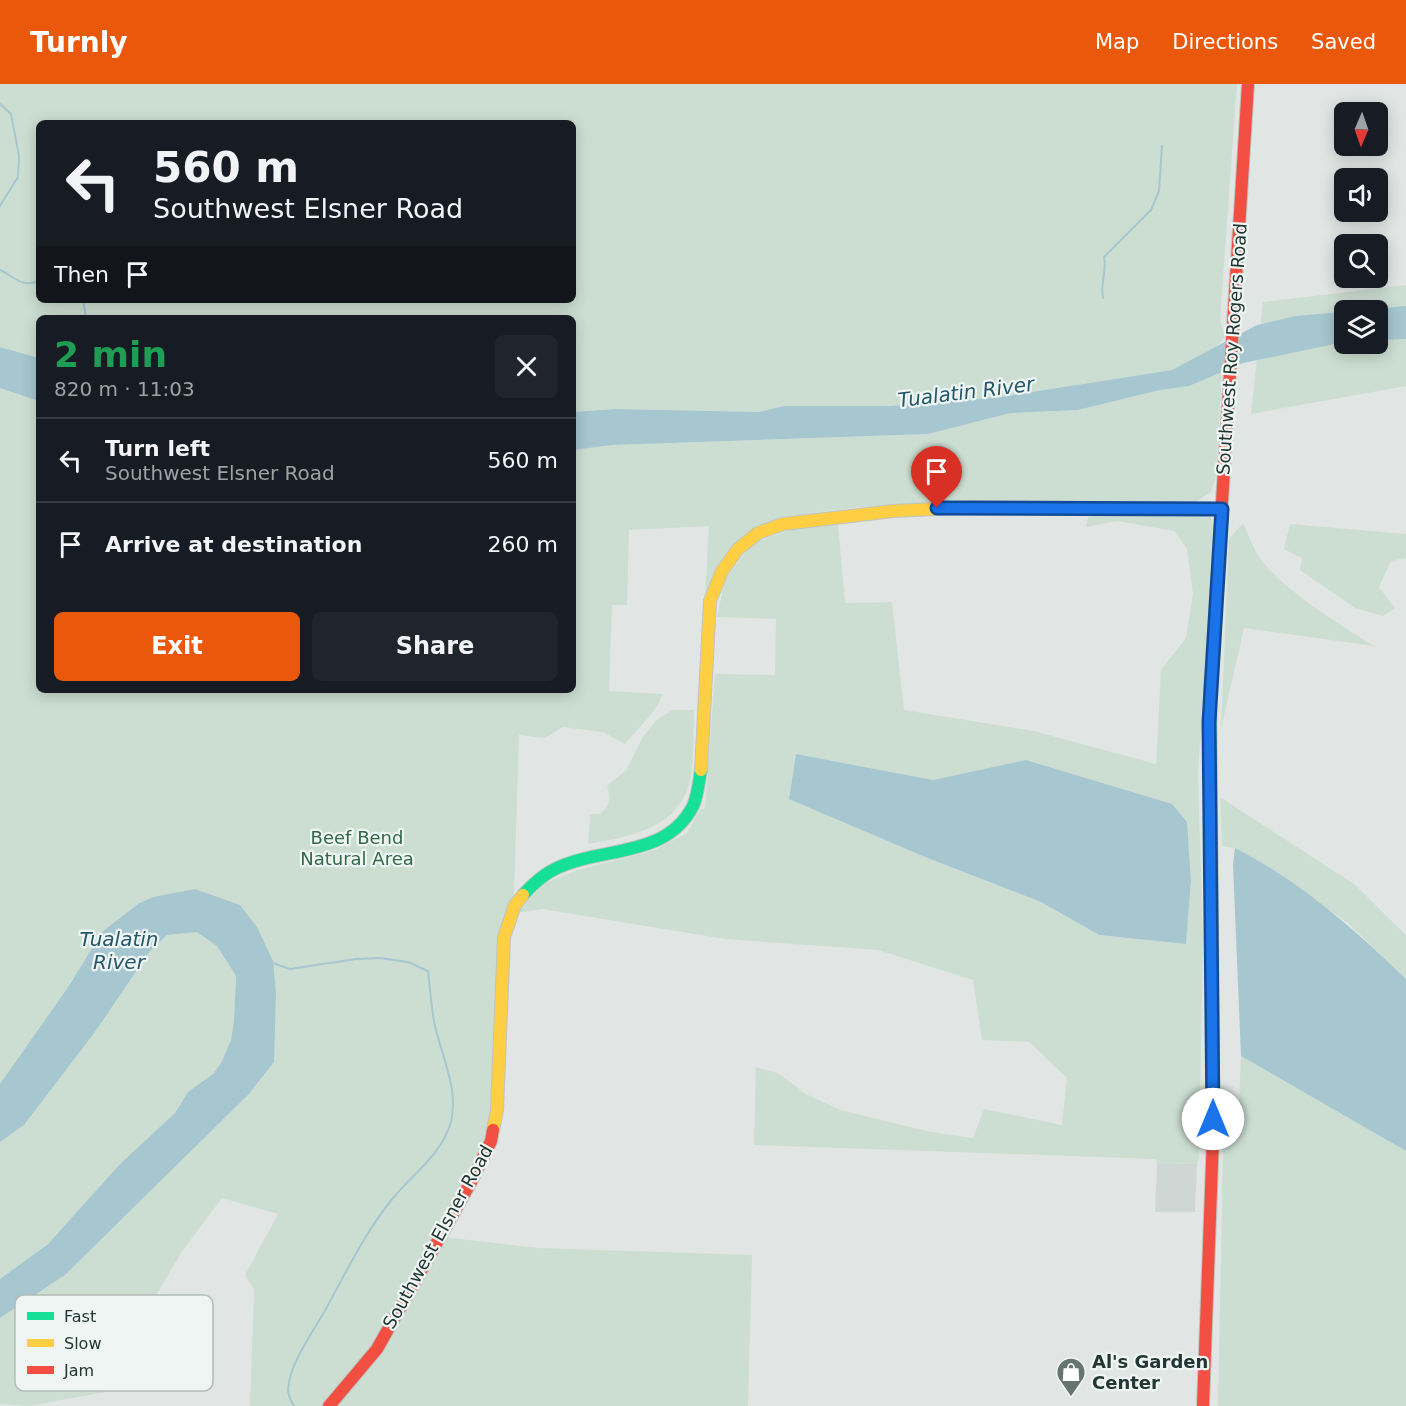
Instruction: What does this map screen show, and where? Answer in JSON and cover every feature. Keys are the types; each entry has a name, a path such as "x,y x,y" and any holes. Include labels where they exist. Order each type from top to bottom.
{"street":[{"name":"Southwest Roy Rogers Road","path":"1203,1406 1213,1136 1209,722 1248,84"},
{"name":"Southwest Elsner Road","path":"329,1406 377,1349 489,1147 497,1110 504,938 515,905 534,883 560,867 639,848 664,837 683,821 694,804 702,766 710,601 722,571 738,549 758,533 783,524 885,511 979,507 1222,509"}],"shaded area":[{"path":"1157,1163 1197,1164 1195,1212 1155,1212"}],"green space":[{"path":"0,84 1237,84 1220,319 1225,337 1214,349 1172,370 1000,397 889,406 784,406 759,412 615,409 576,412 576,315 36,315 36,357 0,347"},
{"path":"1406,285 1406,386 1251,414 1263,302"},
{"name":"Beef Bend Natural Area","path":"1222,370 1216,476 1211,492 1196,502 957,502 874,506 810,514 756,530 737,542 722,560 705,598 709,526 629,530 627,605 612,605 609,691 662,694 661,700 625,744 603,732 563,727 545,738 519,735 514,897 507,908 498,944 493,1094 486,1142 371,1350 324,1406 250,1406 254,1290 245,1275 278,1214 222,1198 181,1253 156,1295 35,1295 65,1275 249,1094 268,1070 245,992 218,929 157,936 0,1129 0,374 36,387 36,693 576,693 576,450 613,445 928,434 1011,413 1078,410 1160,390 1189,386"},
{"path":"1089,513 1205,514 1211,518 1213,526 1198,775 1203,939 1199,1158 1197,1164 1157,1163 1156,1159 754,1145 756,1067 778,1073 806,1094 840,1110 931,1132 973,1138 984,1109 1062,1125 1067,1078 1029,1042 982,1040 973,980 878,950 725,939 542,909 516,913 545,883 578,870 655,850 687,833 700,810 705,808 715,674 775,675 776,619 717,617 725,579 753,543 803,525 838,524 845,603 892,602 904,710 1034,731 1156,764 1161,670 1186,638 1193,594 1187,549 1174,531 1117,521 1086,527","holes":["796,754 933,780 1026,760 1172,805 1187,822 1191,881 1186,944 1099,935 1041,902 925,857 789,798"]},
{"path":"1243,523 1259,557 1273,573 1315,607 1374,646 1244,628 1221,729 1229,539"},
{"path":"1290,524 1406,534 1406,558 1391,561 1379,587 1395,608 1383,616 1355,608 1300,570 1302,558 1284,549"},
{"path":"673,710 694,710 692,767 683,799 674,811 649,828 619,838 588,844 590,814 600,814 608,805 607,786 626,770 643,737 656,720"},
{"path":"1220,797 1354,884 1406,935 1406,979 1348,923 1259,861 1235,848 1222,846"},
{"path":"197,931 217,946 236,976 231,1040 222,1061 214,1073 188,1092 175,1113 120,1164 48,1244 0,1279 0,1142 24,1125 95,1032 150,951 167,935"},
{"path":"1241,1056 1406,1151 1406,1406 1218,1406 1224,1102 1239,1103"},
{"path":"442,1237 539,1248 752,1255 748,1406 335,1406 384,1346"},
{"path":"15,1308 15,1391 111,1391 29,1406 0,1404 0,1318"}],"water":[{"path":"1406,306 1406,339 1388,340 1388,308"},
{"name":"Tualatin River","path":"1334,313 1334,344 1243,363 1189,386 1160,390 1078,410 1011,413 928,434 613,445 576,450 576,412 615,409 759,412 784,406 889,406 1000,397 1172,370 1257,325 1296,316"},
{"path":"0,347 36,357 36,400 0,388"},
{"path":"796,754 933,780 1026,760 1172,804 1187,822 1191,881 1186,944 1099,935 1041,902 925,857 789,799"},
{"path":"1235,848 1282,875 1325,907 1406,979 1406,1151 1241,1056 1233,865"},
{"name":"Tualatin River","path":"195,889 240,905 257,927 273,961 276,993 274,1062 249,1094 65,1275 35,1295 15,1295 15,1308 0,1318 0,1279 48,1244 120,1164 175,1113 188,1092 214,1073 231,1040 236,976 217,946 197,932 167,935 150,951 95,1032 24,1125 0,1142 0,1084 69,986 102,932 138,904 153,897"}],"waterway":[{"path":"0,104 11,114 19,156 18,177 0,206"},
{"path":"1103,298 1104,257 1151,210 1159,191 1162,146"},
{"path":"0,270 18,281 36,282"},
{"path":"84,303 86,315"},
{"path":"270,962 290,969 356,959 380,958 408,962 428,971 434,1021 449,1074 453,1101 449,1128 438,1148 393,1198 374,1224 303,1347 293,1368 288,1389 294,1406"}],"traffic: fast":[{"path":"1212,916 1210,689 1222,502"},
{"path":"523,895 538,880 555,869 573,862 631,849 667,835 681,823 693,806 701,770"}],"traffic: slow":[{"path":"701,770 710,601 722,571 738,549 758,533 783,524 893,511 977,507"},
{"path":"493,1130 497,1110 504,937 515,905 523,895"}],"traffic: jam":[{"path":"1222,502 1248,84"},
{"path":"977,507 1222,509"},
{"path":"1203,1406 1213,1136 1212,916"},
{"path":"329,1406 377,1349 472,1180 491,1141 493,1130"}],"place":[{"name":"Al's Garden Center","path":"1071,1398"}],"route":[{"path":"937,508 1222,509 1209,722 1213,1119"}]}
